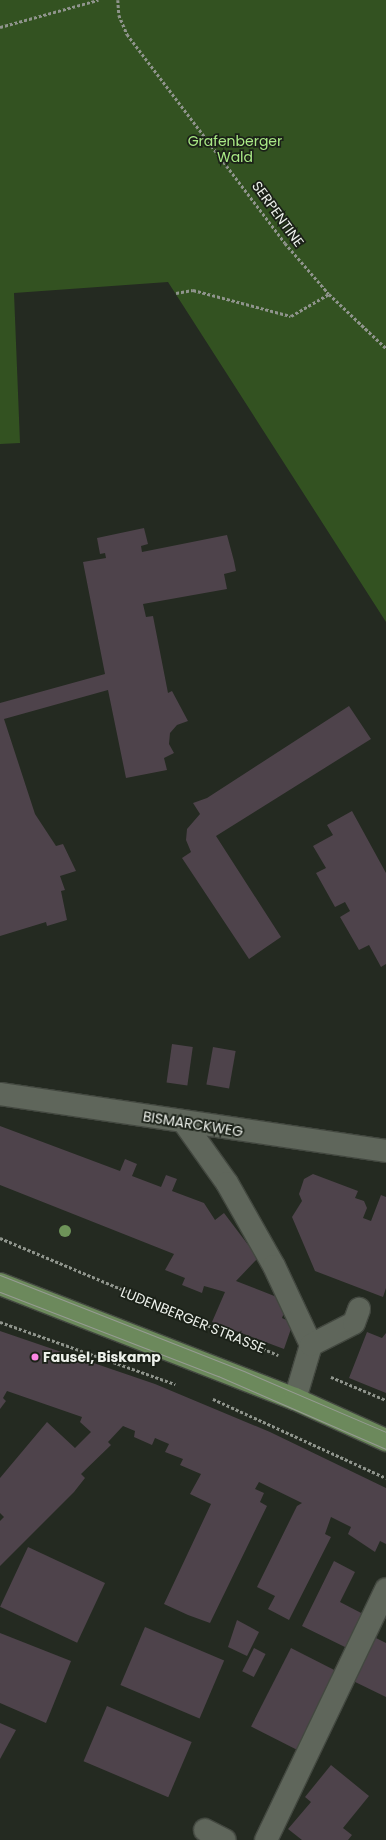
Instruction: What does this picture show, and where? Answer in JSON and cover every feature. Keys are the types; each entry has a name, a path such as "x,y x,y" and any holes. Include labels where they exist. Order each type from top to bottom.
{"main road":[{"path":"0,1284 295,1399 386,1440"}],"street":[{"name":"BISMARCKWEG","path":"0,1094 185,1124 386,1151"},
{"path":"185,1124 227,1183 274,1266 311,1345 295,1399"},
{"path":"311,1345 354,1323 359,1308"},
{"path":"266,1840 386,1589"},
{"path":"205,1830 225,1840"}],"path":[{"path":"0,27 98,0"},
{"name":"SERPENTINE","path":"118,0 119,15 127,34 285,243 329,294 386,348"},
{"path":"176,293 193,290 291,316 329,294"},
{"name":"LUDENBERGER STRASSE","path":"0,1238 386,1400"},
{"path":"0,1322 177,1385"},
{"path":"206,1396 386,1478"}],"green space":[{"name":"Grafenberger Wald","path":"0,0 386,0 386,622 168,282 14,293 20,443 0,444"}],"building":[{"path":"144,528 148,544 141,546 142,552 227,535 236,571 224,574 227,589 143,604 146,617 153,616 168,693 172,691 188,721 177,725 170,733 169,744 174,753 164,758 167,770 126,778 108,690 4,719 35,814 56,846 63,844 76,871 60,876 65,890 61,891 67,920 47,926 46,922 0,936 0,703 105,674 83,562 106,558 105,553 100,554 97,538"},
{"path":"349,706 371,739 216,836 281,937 249,959 182,858 191,852 186,840 187,829 200,814 193,803 207,798"},
{"path":"352,811 386,873 386,964 381,967 369,945 359,950 340,917 350,911 345,902 335,907 316,873 326,868 313,846 333,835 327,825"},
{"path":"172,1044 193,1047 187,1086 167,1083"},
{"path":"213,1047 236,1051 229,1088 206,1084"},
{"path":"0,1126 120,1171 125,1159 137,1164 132,1176 161,1187 166,1175 177,1179 172,1191 204,1203 215,1220 224,1213 258,1258 236,1281 282,1299 286,1308 282,1318 293,1323 284,1349 212,1322 225,1292 204,1286 202,1293 182,1285 185,1278 165,1270 174,1254 0,1185"},
{"path":"313,1174 358,1191 355,1198 364,1201 367,1208 363,1218 371,1221 381,1195 386,1197 386,1288 383,1297 315,1271 292,1217 302,1201 299,1194 304,1179"},
{"path":"0,1331 155,1384 270,1432 386,1488 386,1544 380,1541 375,1552 348,1534 351,1527 331,1517 325,1534 331,1537 289,1620 268,1609 275,1596 257,1587 297,1506 302,1503 259,1482 255,1489 264,1493 260,1502 267,1506 210,1623 188,1615 164,1604 211,1504 190,1494 201,1474 180,1465 183,1459 165,1452 169,1444 155,1438 152,1445 134,1437 135,1431 123,1426 108,1442 111,1445 81,1474 85,1478 74,1492 0,1566 0,1521 4,1517 0,1513 0,1478 47,1422 75,1448 91,1432 80,1422 82,1417 7,1391 3,1398 6,1401 0,1409"},
{"path":"367,1332 382,1338 386,1333 386,1393 349,1378"},
{"path":"28,1547 105,1583 77,1643 0,1607"},
{"path":"334,1561 355,1572 340,1602 365,1615 349,1649 302,1626"},
{"path":"237,1620 259,1632 247,1656 228,1647"},
{"path":"145,1627 224,1661 200,1719 120,1685"},
{"path":"0,1633 71,1661 46,1723 0,1703"},
{"path":"372,1636 386,1643 386,1697 351,1680"},
{"path":"254,1648 266,1654 254,1677 242,1671"},
{"path":"291,1648 338,1672 298,1750 251,1726"},
{"path":"107,1706 192,1742 168,1797 84,1761"},
{"path":"0,1723 16,1730 0,1759"},
{"path":"331,1765 369,1796 343,1828 352,1835 348,1840 302,1840 288,1829 311,1802 305,1797"}],"tram line":[{"path":"0,1275 246,1372 386,1432"},
{"path":"0,1292 218,1376 386,1449"}],"place":[{"name":"Fausel, Biskamp","path":"35,1357"}]}
